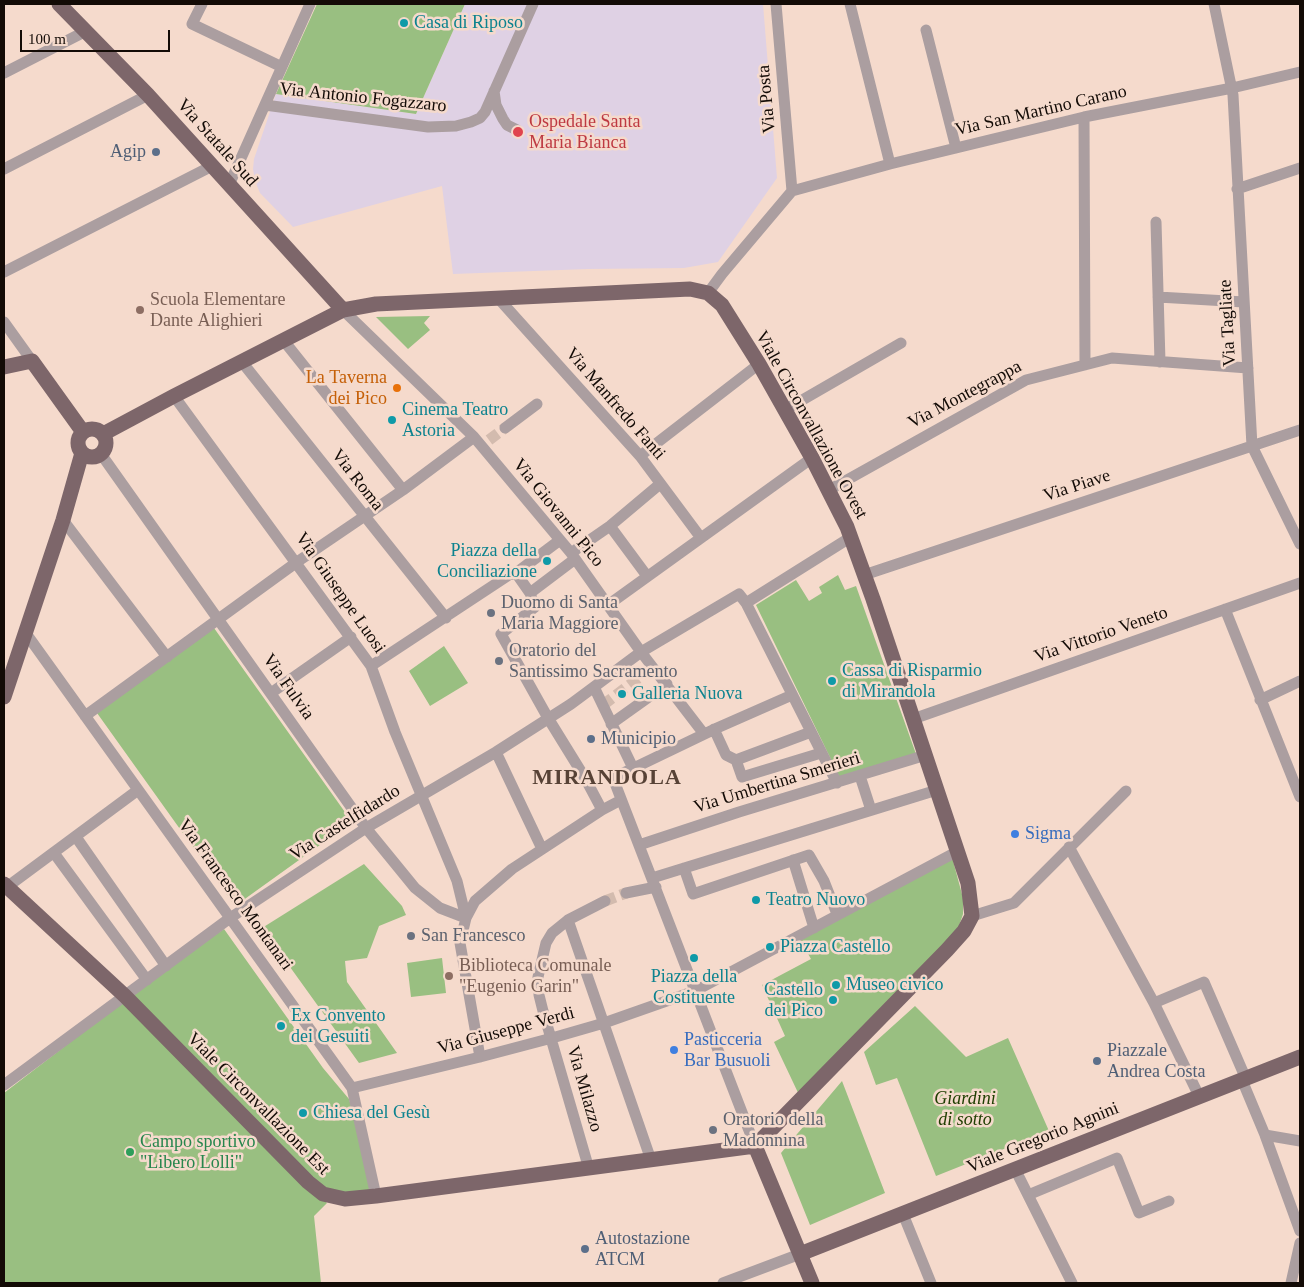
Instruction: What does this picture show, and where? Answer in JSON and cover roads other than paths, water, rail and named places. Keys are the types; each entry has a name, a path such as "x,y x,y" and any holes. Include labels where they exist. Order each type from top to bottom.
{"main road":[{"name":"Via Statale Sud","path":"61,5 148,95 343,310"},
{"path":"103,434 343,310 376,304 690,289 708,294"},
{"name":"Viale Circonvallazione Ovest","path":"708,294 722,305 760,364 829,490 851,537 958,851 968,883 972,916"},
{"path":"4,367 32,361 83,432"},
{"path":"92,429 103,434 106,446 101,454 92,457 82,453 79,449 78,440 83,432 92,429"},
{"path":"4,697 63,520 82,453"},
{"name":"Viale Circonvallazione Est","path":"5,885 125,996 323,1194 345,1199 376,1196 755,1146"},
{"path":"812,1283 755,1146 947,950 964,931 972,916"},
{"name":"Viale Gregorio Agnini","path":"800,1254 1300,1057"}],"street":[{"path":"202,4 192,24 282,67"},
{"path":"229,185 310,4"},
{"name":"Via Antonio Fogazzaro","path":"265,105 435,127 456,126 471,122 480,118 488,103 533,4"},
{"name":"Via Posta","path":"776,4 792,191"},
{"path":"850,4 890,164"},
{"name":"Via Tagliate","path":"1214,4 1232,88 1252,446 1300,544"},
{"path":"926,30 956,148"},
{"path":"4,73 86,31"},
{"name":"Via San Martino Carano","path":"792,191 890,164 1084,117 1232,88 1300,72"},
{"path":"494,91 496,105 503,119 507,125 517,130"},
{"path":"4,169 148,95"},
{"path":"1084,117 1085,365"},
{"path":"4,272 212,166"},
{"path":"1237,189 1300,168"},
{"path":"708,294 722,274 792,191"},
{"path":"1156,222 1160,362"},
{"path":"1158,297 1244,302"},
{"name":"Via Manfredo Fanti","path":"498,298 640,456 701,538"},
{"name":"Via Giovanni Pico","path":"343,310 481,441 573,556 641,652 709,731 726,755 736,760 742,777 821,753"},
{"path":"4,322 32,361"},
{"path":"284,341 403,490"},
{"path":"785,410 901,343"},
{"name":"Via Montegrappa","path":"829,490 1026,380 1112,358 1248,368"},
{"name":"Via Roma","path":"242,362 446,618"},
{"path":"640,456 760,364"},
{"name":"Via Giuseppe Luosi","path":"174,396 372,666 395,732 457,882 466,918"},
{"path":"505,428 537,404"},
{"name":"Via Piave","path":"864,575 1300,430"},
{"path":"85,716 297,562 403,490 481,441"},
{"name":"Via Fulvia","path":"101,454 366,828 415,888 440,908 466,918"},
{"path":"608,605 812,458"},
{"path":"530,593 660,484"},
{"path":"63,520 167,656"},
{"path":"610,526 647,576"},
{"path":"837,783 746,603 851,537"},
{"path":"372,666 509,575 516,573 560,540"},
{"path":"516,573 530,593 535,607 501,634 602,810"},
{"name":"Via Vittorio Veneto","path":"913,719 1300,583"},
{"name":"Via Castelfidardo","path":"4,1085 230,918 366,828 496,752 594,687 641,652 739,594 746,603"},
{"path":"1225,609 1300,797"},
{"name":"Via Francesco Montanari","path":"25,632 352,1088 376,1196"},
{"path":"271,693 351,637"},
{"path":"1260,700 1300,681"},
{"path":"612,724 667,684"},
{"path":"594,687 633,768"},
{"path":"755,1146 613,778 709,731 792,695"},
{"path":"736,760 811,732"},
{"path":"496,752 542,850"},
{"name":"Via Umbertina Smerieri","path":"639,846 739,812 926,755"},
{"path":"860,776 871,810"},
{"path":"5,885 54,853 138,790"},
{"path":"626,893 684,868 937,790"},
{"path":"972,916 1014,903 1126,791"},
{"path":"480,1057 460,943 466,918 475,901 512,869 602,810 621,800"},
{"path":"76,837 166,966"},
{"path":"1069,847 1154,1003 1199,1096"},
{"path":"695,991 958,851"},
{"path":"54,853 147,980"},
{"path":"684,868 693,894 809,855 824,881 837,914"},
{"path":"793,860 814,928"},
{"name":"Via Milazzo","path":"589,1168 539,995 538,976 546,943 552,933 568,920 604,902"},
{"path":"568,920 651,1160"},
{"path":"1154,1003 1204,982 1244,1079 1300,1231"},
{"name":"Via Giuseppe Verdi","path":"352,1088 552,1038 695,991"},
{"path":"1265,1134 1300,1141"},
{"path":"1028,1195 1117,1158 1139,1213 1169,1201"},
{"path":"1015,1169 1072,1283"},
{"path":"903,1214 931,1283"},
{"path":"1291,1283 1300,1242"},
{"path":"723,1283 800,1254"}],"tunnel":[{"path":"489,440 505,428"},
{"path":"603,705 653,667"},
{"path":"605,901 626,893"}],"place":[{"name":"Casa di Riposo","path":"404,23"},
{"name":"Ospedale Santa Maria Bianca","path":"518,132"},
{"name":"Agip","path":"156,152"},
{"name":"Scuola Elementare Dante Alighieri","path":"140,310"},
{"name":"La Taverna dei Pico","path":"397,388"},
{"name":"Cinema Teatro Astoria","path":"392,420"},
{"name":"Piazza della Conciliazione","path":"547,561"},
{"name":"Duomo di Santa Maria Maggiore","path":"491,613"},
{"name":"Oratorio del Santissimo Sacramento","path":"499,661"},
{"name":"Cassa di Risparmio di Mirandola","path":"832,681"},
{"name":"Galleria Nuova","path":"622,694"},
{"name":"Municipio","path":"591,739"},
{"name":"Sigma","path":"1015,834"},
{"name":"Teatro Nuovo","path":"756,900"},
{"name":"San Francesco","path":"411,936"},
{"name":"Piazza Castello","path":"770,947"},
{"name":"Piazza della Costituente","path":"694,958"},
{"name":"Biblioteca Comunale \"Eugenio Garin\"","path":"449,976"},
{"name":"Museo civico","path":"836,985"},
{"name":"Castello dei Pico","path":"833,1000"},
{"name":"Ex Convento dei Gesuiti","path":"281,1026"},
{"name":"Pasticceria Bar Busuoli","path":"674,1050"},
{"name":"Piazzale Andrea Costa","path":"1097,1061"},
{"name":"Chiesa del Gesù","path":"303,1113"},
{"name":"Oratorio della Madonnina","path":"713,1130"},
{"name":"Campo sportivo \"Libero Lolli\"","path":"130,1152"},
{"name":"Autostazione ATCM","path":"585,1249"}],"district":[{"name":"MIRANDOLA","path":"607,778"}],"park label":[{"name":"Giardini di sotto","path":"965,1109"}]}
